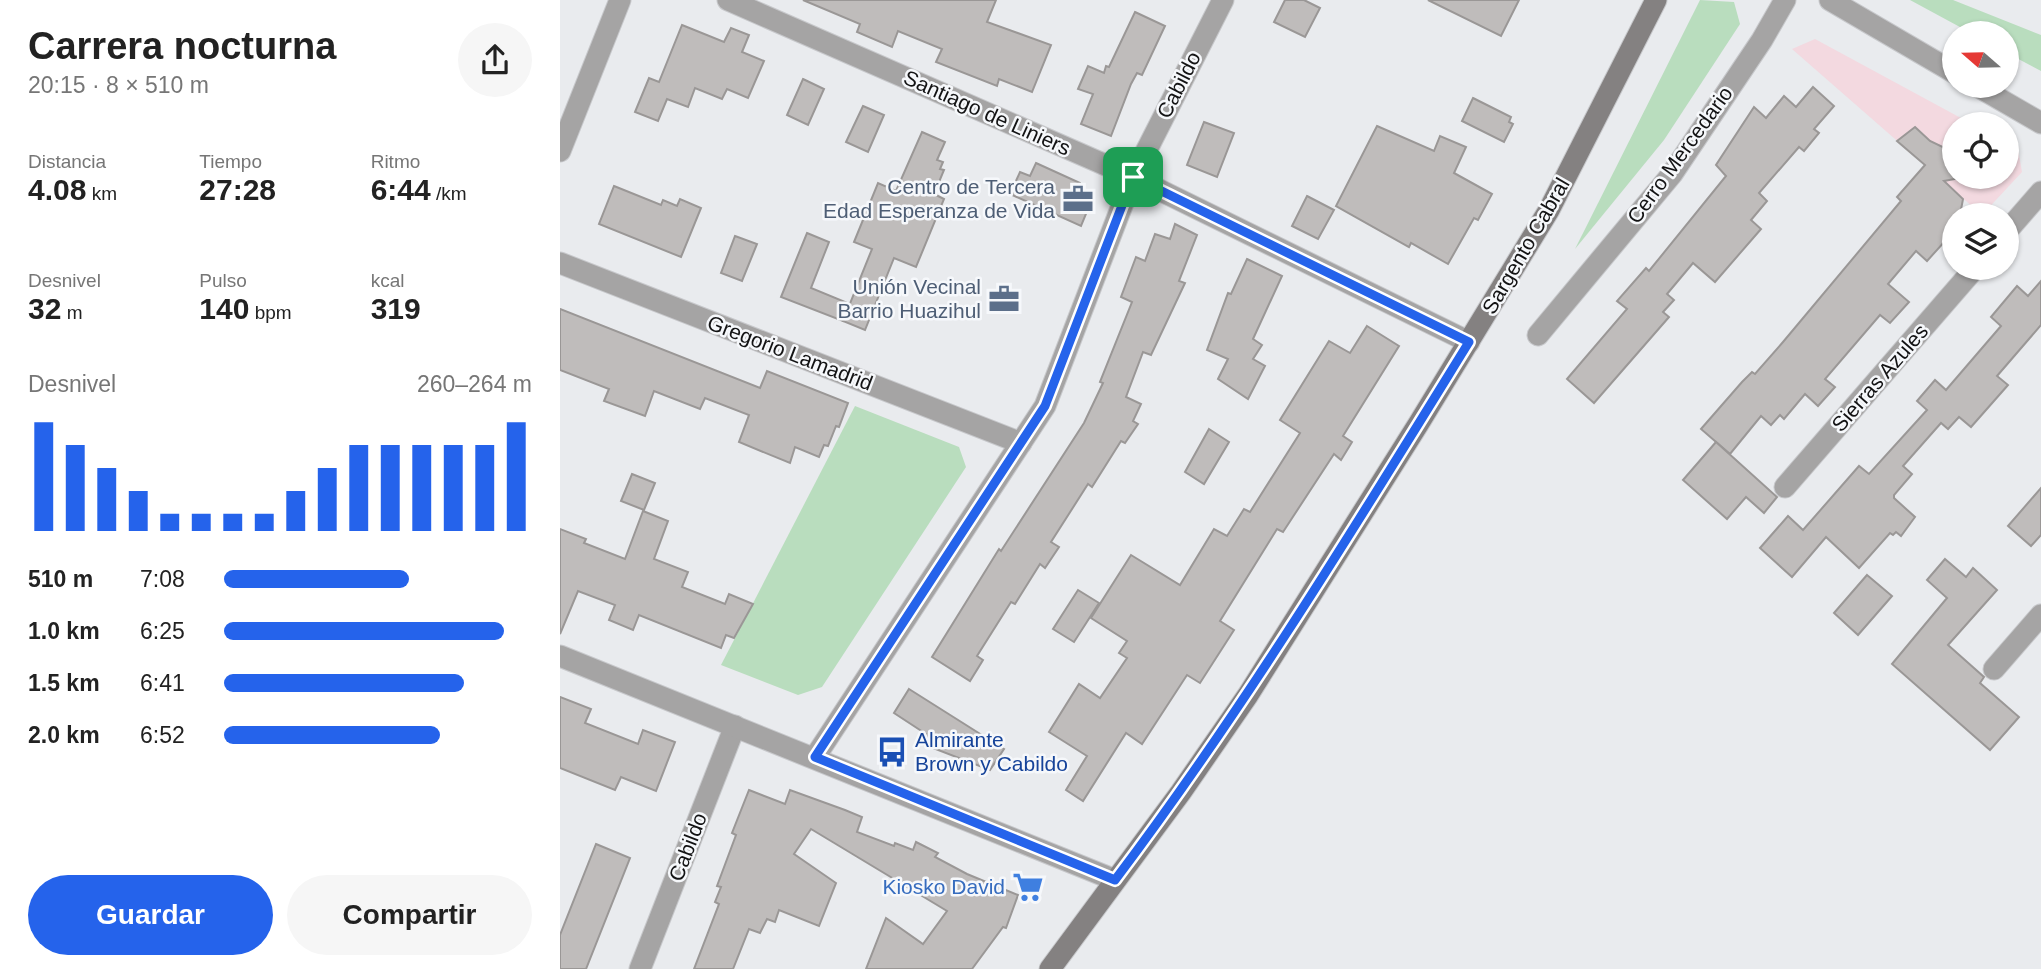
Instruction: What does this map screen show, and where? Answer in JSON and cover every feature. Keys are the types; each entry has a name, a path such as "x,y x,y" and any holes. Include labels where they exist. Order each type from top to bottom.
{"main road":[{"name":"Sargento Cabral","path":"1050,969 1181,792 1248,695 1469,342 1549,210 1656,0"}],"street":[{"path":"560,152 620,0"},
{"name":"Santiago de Liniers","path":"728,0 1133,177 1469,342"},
{"name":"Cabildo","path":"815,757 1045,406 1133,177 1223,0"},
{"name":"Cerro Mercedario","path":"1538,335 1672,174 1762,40 1785,0"},
{"path":"1830,0 1942,65"},
{"path":"1998,98 2041,123"},
{"path":"2019,217 2041,192"},
{"name":"Gregorio Lamadrid","path":"560,262 1021,443"},
{"name":"Sierras Azules","path":"1785,487 1965,280"},
{"path":"1994,669 2041,615"},
{"path":"560,656 1115,880"},
{"name":"Cabildo","path":"640,969 736,726"}],"shaded area":[{"path":"1815,39 1950,112 1942,112 1942,180 1792,49"},
{"path":"2019,155 2022,172 2019,175"},
{"path":"1952,189 2006,189 1993,203 1968,203"}],"green space":[{"path":"1700,0 1734,2 1740,24 1664,140 1575,249"},
{"path":"1910,0 1953,0 2006,21 1949,21"},
{"path":"2020,27 2041,35 2041,71 2020,60"},
{"path":"855,406 959,447 966,467 822,687 798,695 721,665"}],"building":[{"path":"803,0 996,0 987,22 1051,45 1032,92 999,79 997,86 936,62 942,49 898,31 892,47 857,32 860,24"},
{"path":"1285,0 1304,0 1320,8 1305,37 1274,22"},
{"path":"1428,0 1519,0 1501,36"},
{"path":"1135,12 1165,26 1142,75 1137,73 1131,84 1111,136 1081,124 1093,94 1078,89 1088,66 1104,73 1106,66 1109,67"},
{"path":"682,25 724,42 731,28 749,35 742,52 764,61 748,98 727,89 722,99 695,88 688,107 667,99 658,121 635,112 649,78 659,82"},
{"path":"803,79 824,89 808,125 787,115"},
{"path":"1813,87 1834,106 1814,129 1819,133 1804,151 1799,147 1759,193 1767,201 1751,220 1761,229 1715,282 1693,263 1667,294 1674,300 1663,312 1669,317 1594,403 1567,379 1627,309 1617,301 1646,268 1649,271 1726,176 1716,165 1754,107 1766,118 1784,96 1796,107"},
{"path":"1473,98 1511,117 1509,122 1513,124 1504,142 1462,121"},
{"path":"863,106 884,115 868,152 846,142"},
{"path":"1204,122 1234,133 1217,177 1187,165"},
{"path":"1377,126 1434,151 1440,136 1466,147 1454,173 1492,194 1478,220 1474,218 1448,264 1411,243 1409,247 1336,206"},
{"path":"1915,127 1930,141 1942,147 1942,189 1952,189 1963,199 1962,203 1942,203 1942,244 1927,261 1916,251 1888,284 1909,302 1890,323 1880,315 1825,379 1835,387 1818,406 1805,394 1784,419 1780,415 1771,425 1761,416 1730,454 1701,429 1742,382 1752,372 1755,374 1901,201 1897,197 1925,165 1897,141"},
{"path":"922,132 945,142 937,160 943,162 940,169 944,170 934,194 944,199 916,267 894,258 865,330 843,321 872,249 854,242 878,183 896,191"},
{"path":"1036,163 1080,183 1088,209 1081,226 1010,194 1020,172 1030,176"},
{"path":"614,186 661,205 663,200 677,206 680,199 701,208 681,257 599,224"},
{"path":"1307,196 1334,210 1318,239 1292,226"},
{"path":"1175,224 1197,235 1179,281 1185,283 1151,355 1143,352 1126,397 1141,404 1133,421 1138,424 1125,443 1121,441 1092,487 1088,484 1051,542 1059,547 1045,568 1040,564 1015,604 1011,602 977,656 983,660 970,681 932,657 999,549 1001,551 1084,423 1103,383 1100,382 1132,302 1121,297 1136,257 1145,261 1155,234 1170,239"},
{"path":"807,233 829,242 811,288 850,304 843,321 781,297"},
{"path":"735,236 757,244 742,281 721,273"},
{"path":"1247,259 1282,276 1253,339 1262,345 1253,359 1265,366 1248,399 1218,379 1228,359 1207,350 1228,293 1231,294"},
{"path":"2041,281 2041,325 1997,376 2008,385 1971,427 1959,417 1948,429 1941,423 1903,466 1912,474 1894,498 1915,517 1901,536 1896,532 1893,535 1890,533 1859,568 1826,537 1792,577 1760,548 1788,516 1803,530 1859,466 1869,474 1927,410 1917,401 1935,380 1946,390 2001,326 1991,317 2017,286 2028,296"},
{"path":"560,309 760,388 767,371 848,403 839,427 836,426 828,446 824,445 819,457 795,447 790,463 739,442 749,415 705,398 700,409 654,391 645,416 604,401 609,389 560,370"},
{"path":"1367,326 1399,346 1343,436 1352,442 1341,460 1334,454 1283,532 1277,529 1220,621 1234,630 1200,683 1187,675 1142,744 1126,733 1083,801 1066,790 1087,756 1049,732 1079,684 1100,698 1127,658 1119,653 1127,641 1091,618 1131,555 1180,585 1214,529 1227,536 1244,509 1250,512 1300,433 1280,420 1329,341 1350,353"},
{"path":"1209,429 1229,442 1204,484 1185,472"},
{"path":"1716,442 1777,497 1764,513 1746,497 1727,519 1683,480"},
{"path":"632,474 655,483 644,510 621,501"},
{"path":"2041,488 2041,535 2031,546 2008,526"},
{"path":"643,511 668,521 654,559 688,572 682,587 725,604 729,594 753,604 734,638 726,635 721,648 639,615 633,630 609,620 615,605 578,591 560,634 560,529 586,539 584,543 625,559"},
{"path":"1945,559 1966,577 1973,568 1997,590 1948,645 1984,677 1980,683 2019,717 1990,750 1892,664 1947,598 1927,580"},
{"path":"1867,575 1892,596 1858,635 1834,613"},
{"path":"1078,590 1099,603 1074,642 1053,629"},
{"path":"909,689 1004,749 990,770 920,743 926,734 894,713"},
{"path":"560,697 591,709 585,723 638,744 643,730 675,742 656,791 621,777 615,790 560,768"},
{"path":"749,790 785,804 790,790 845,810 862,817 857,832 913,850 916,842 938,853 935,857 967,874 1018,895 1006,928 1003,927 972,969 866,969 886,918 923,944 947,911 811,829 794,854 836,883 819,926 779,910 775,922 767,919 760,933 749,929 733,969 694,969 719,904 715,902 721,887 717,886 736,835 732,833"},
{"path":"596,844 630,858 586,969 560,969 560,935"}],"place":[{"name":"Centro de Tercera Edad Esperanza de Vida","path":"1078,199"},
{"name":"Unión Vecinal Barrio Huazihul","path":"1004,299"},
{"name":"Almirante Brown y Cabildo","path":"892,752"},
{"name":"Kiosko David","path":"1028,887"}],"route":[{"path":"1133,177 1469,342 1248,695 1181,792 1115,880 815,757 1045,406 1133,177"}]}
